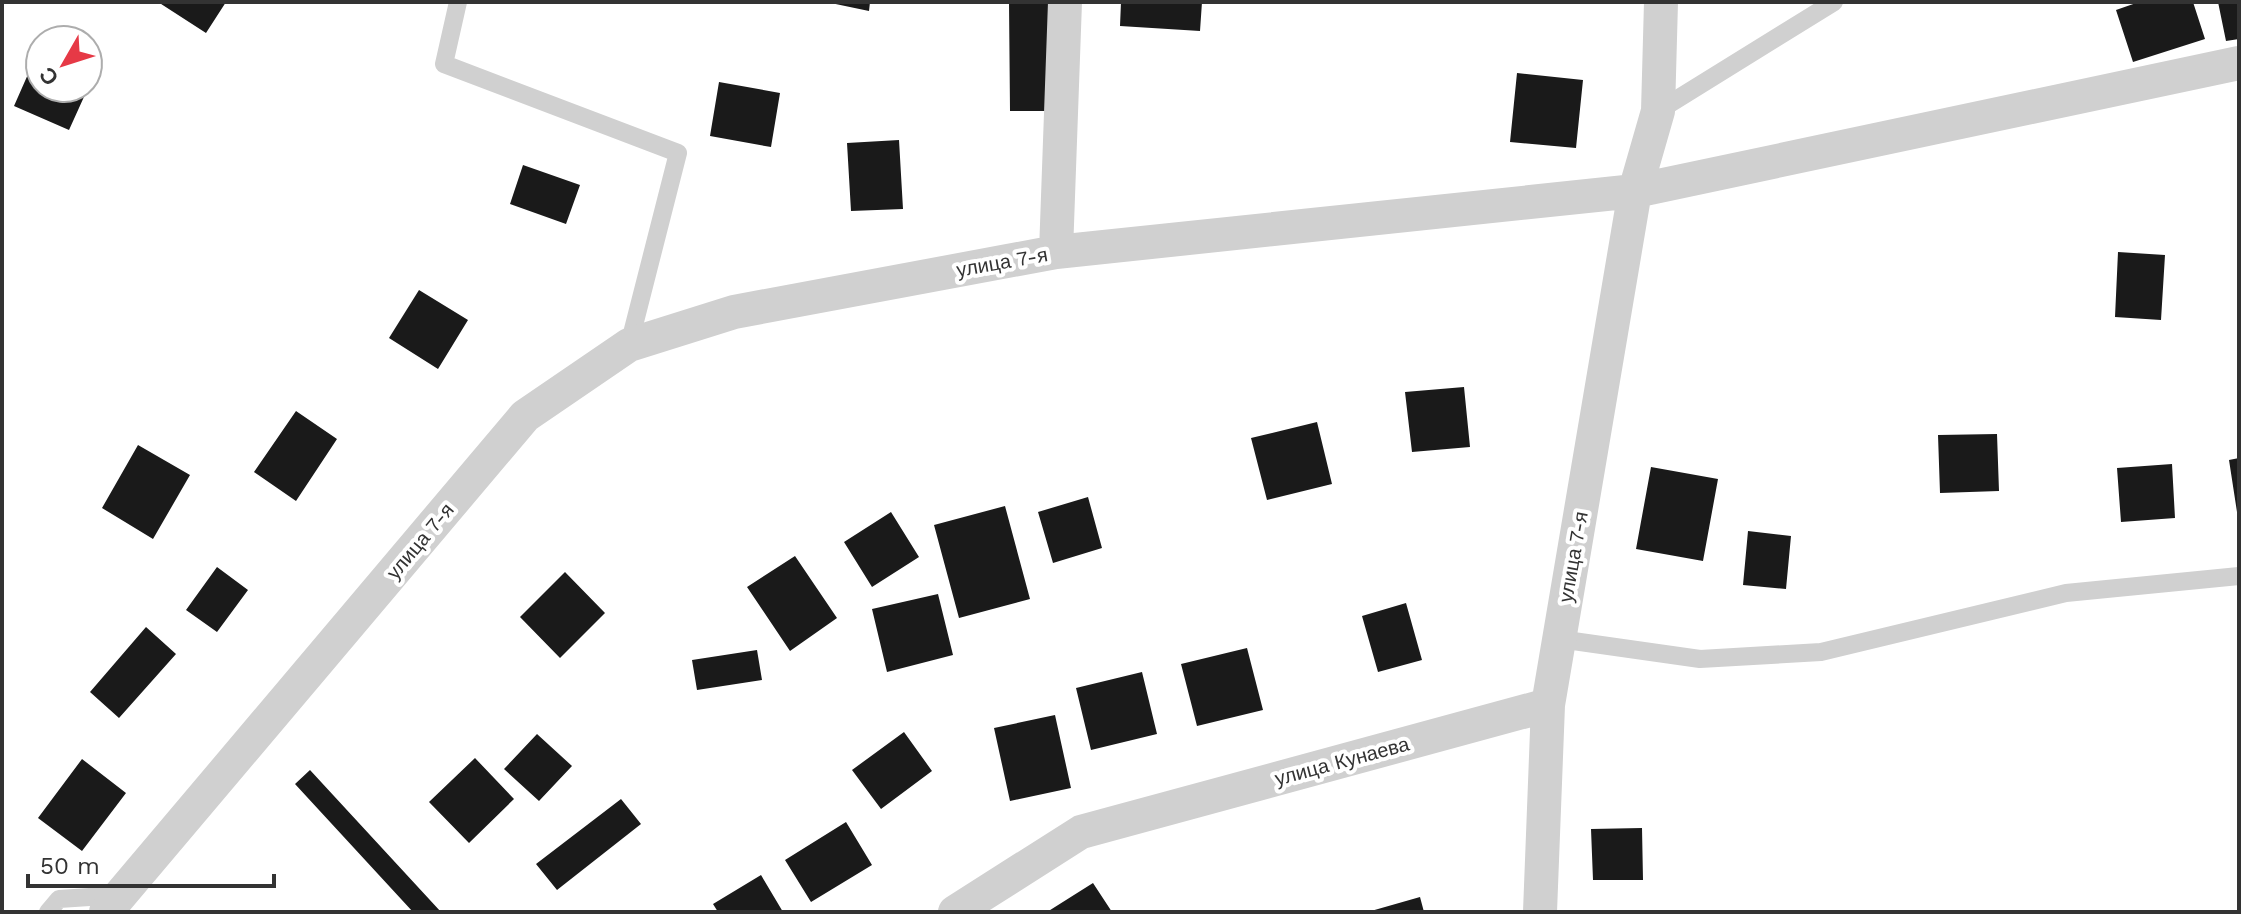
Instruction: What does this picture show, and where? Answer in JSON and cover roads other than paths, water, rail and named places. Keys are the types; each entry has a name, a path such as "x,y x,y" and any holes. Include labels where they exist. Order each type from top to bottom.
{"street":[{"path":"1056,252 1065,2"},
{"path":"1661,2 1658,111 1635,191 2239,63"},
{"name":"улица 7-я","path":"113,904 525,416 629,345 734,312 1056,252 1635,191 1548,705"},
{"path":"1540,912 1548,705"},
{"name":"улица Кунаева","path":"955,912 1081,832 1548,705"}],"lane":[{"path":"458,2 444,64 678,153 629,345"},
{"path":"1658,111 1834,2"},
{"path":"1559,639 1700,659 1821,652 2066,593 2239,576"},
{"path":"48,912 59,899 113,904"}]}
